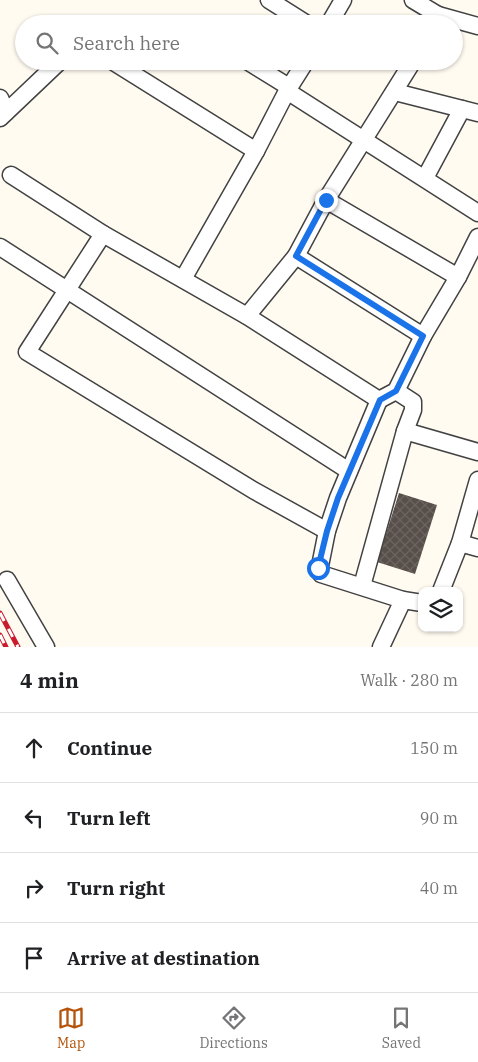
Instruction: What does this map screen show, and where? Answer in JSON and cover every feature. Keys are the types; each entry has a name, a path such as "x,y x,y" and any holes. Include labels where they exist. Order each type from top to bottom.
{"street":[{"path":"269,0 293,15"},
{"path":"335,15 344,0"},
{"path":"413,0 431,15"},
{"path":"463,24 478,26"},
{"path":"2,109 49,70"},
{"path":"126,70 256,151"},
{"path":"260,70 364,140 478,213"},
{"path":"183,279 300,70"},
{"path":"247,316 296,256 326,200 408,70"},
{"path":"395,92 470,111 426,178"},
{"path":"11,175 103,234 247,316 380,400"},
{"path":"326,200 458,277"},
{"path":"103,234 27,352 253,490 327,531"},
{"path":"418,602 403,600 321,574 319,571 327,531 349,470 380,400 396,391 423,336 458,277 478,237"},
{"path":"0,247 349,470"},
{"path":"296,256 423,336"},
{"path":"362,586 404,431 413,410 413,402 396,391"},
{"path":"404,431 478,452"},
{"path":"442,587 460,543 478,480"},
{"path":"460,543 478,548"},
{"path":"7,580 46,647"},
{"path":"380,647 403,600"}],"building":[{"path":"399,493 437,505 415,574 377,562"}],"railway":[{"path":"0,613 18,647"},
{"path":"0,635 6,647"}],"route":[{"path":"318,568 327,531 338,498 380,400 396,391 423,336 296,256 326,200"}]}
